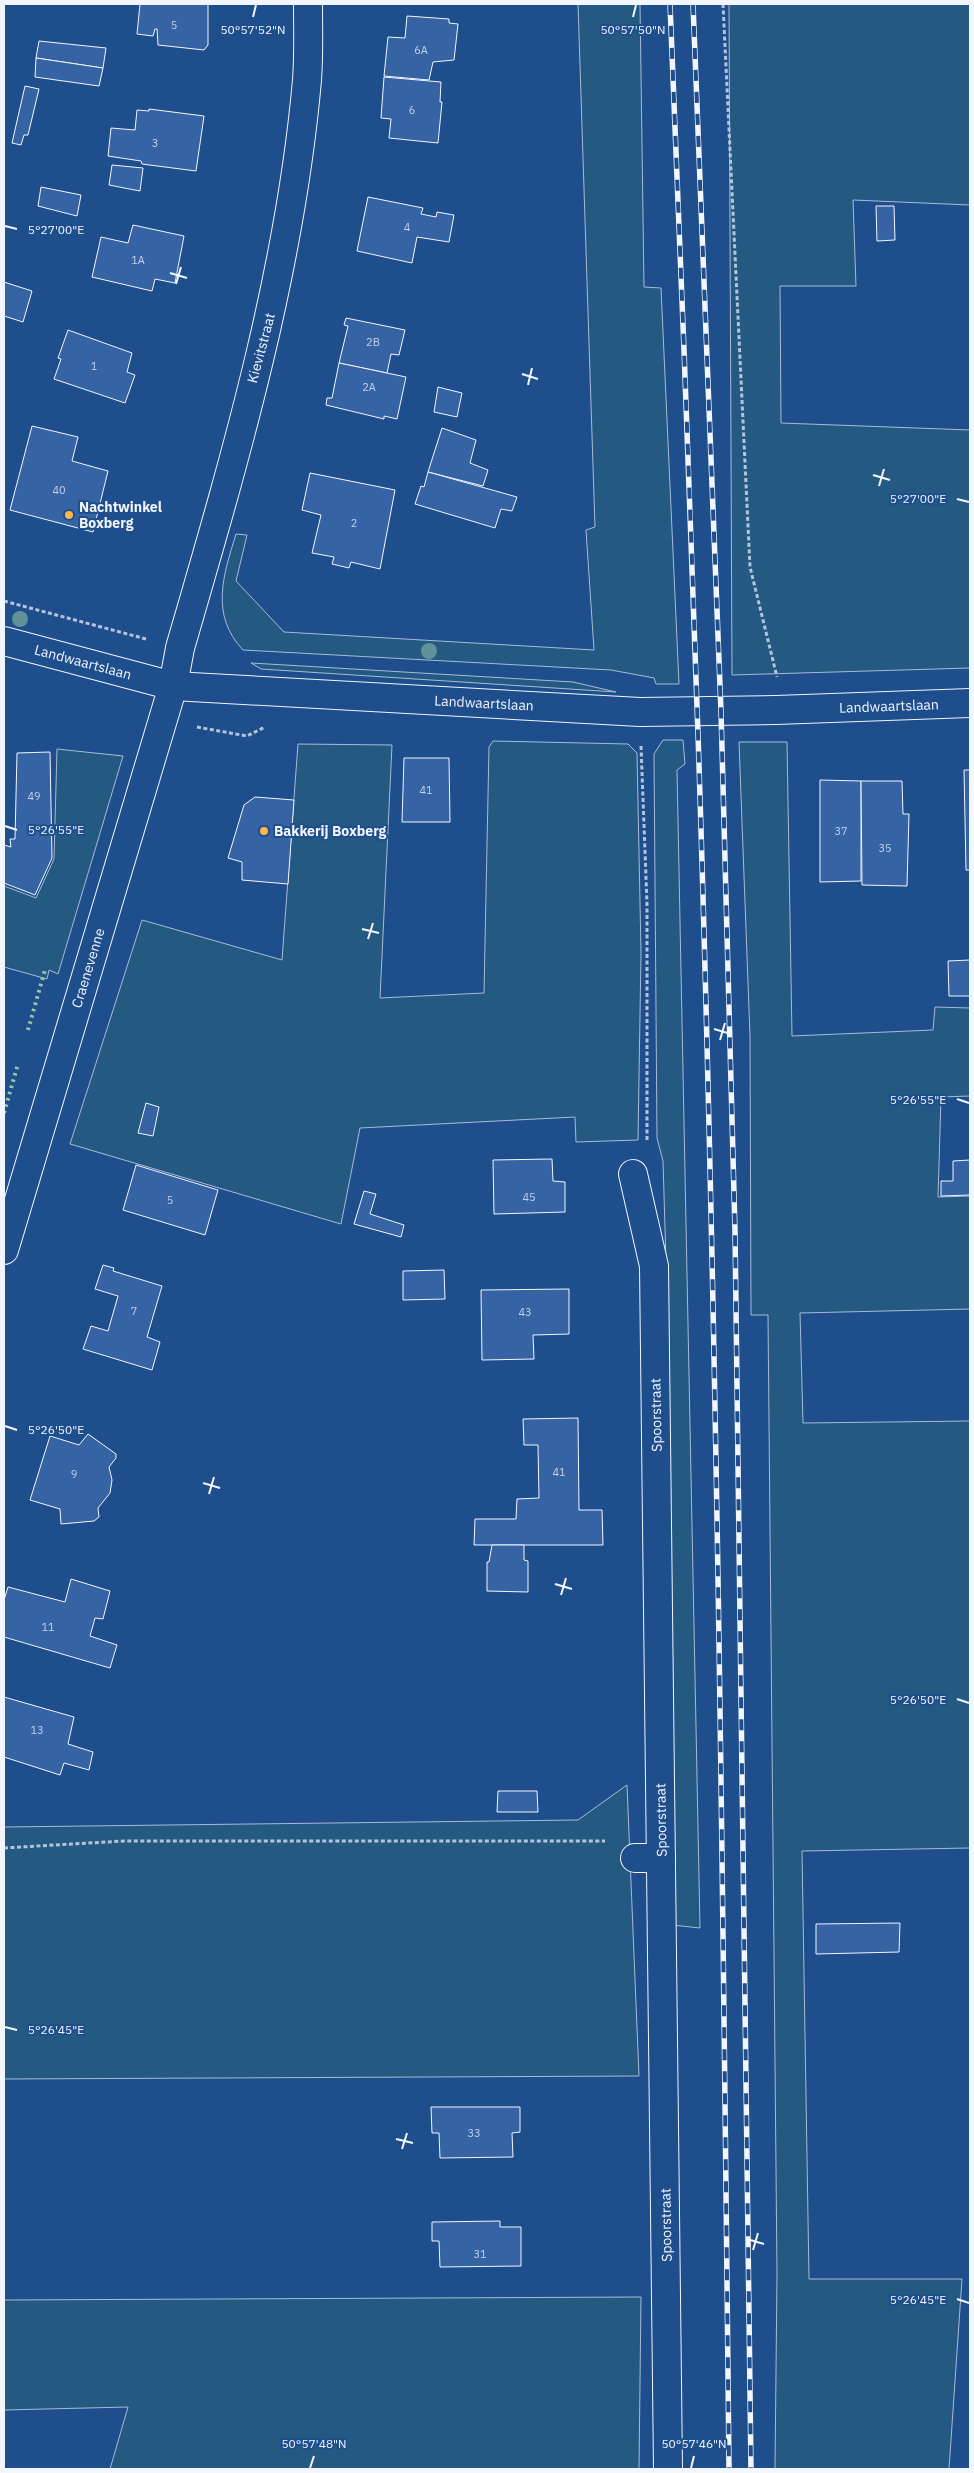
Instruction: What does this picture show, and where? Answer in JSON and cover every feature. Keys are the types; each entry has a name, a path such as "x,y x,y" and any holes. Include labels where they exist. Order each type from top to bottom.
{"street":[{"name":"Kievitstraat","path":"173,686 180,648 271,310 293,187 304,98 308,4"},
{"name":"Landwaartslaan","path":"4,641 173,686 640,712 780,710 970,703"},
{"name":"Craenevenne","path":"4,1250 173,686"},
{"name":"Spoorstraat","path":"633,1174 654,1266 668,2469"},
{"path":"634,1858 661,1858"}],"path":[{"path":"723,4 750,567 779,685 780,710"},
{"path":"4,601 180,648"},
{"path":"641,741 647,904 648,1140"},
{"path":"4,1848 134,1841 605,1841 634,1858"}],"shaded area":[{"path":"578,4 640,4 644,287 661,288 679,684 656,684 654,678 611,670 243,650 233,637 226,623 222,595 227,565 236,534 247,535 236,581 284,632 594,650 586,530 595,527"},
{"path":"729,4 970,4 970,205 853,200 856,286 780,286 781,423 970,430 970,668 732,675"},
{"path":"251,663 573,682 616,692 261,669"},
{"path":"663,740 683,740 685,764 677,770 700,1928 672,1925 666,1262 663,1161 657,1138 654,754"},
{"path":"493,741 628,744 637,753 641,953 638,1140 576,1142 575,1117 360,1128 341,1224 70,1144 142,920 282,960 298,744 392,745 380,998 484,993 489,747"},
{"path":"739,742 787,742 792,1036 933,1030 935,1007 970,1008 970,1096 941,1097 938,1197 970,1196 970,1309 800,1313 803,1423 970,1421 970,1848 802,1851 809,2279 962,2279 949,2469 775,2469 777,2275 768,1315 751,1315 750,1036"},
{"path":"57,749 123,756 58,974 49,970 47,979 4,967 4,886 36,898 54,859"},
{"path":"627,1785 639,2076 4,2079 4,1827 578,1820"},
{"path":"641,2297 639,2469 110,2469 128,2407 4,2410 4,2300"}],"building":[{"path":"140,4 208,4 208,45 204,50 158,45 157,29 155,29 153,36 137,34"},
{"path":"407,16 449,19 449,23 458,24 454,60 433,62 429,80 384,76 388,37 405,38"},
{"path":"39,41 106,48 103,68 36,58"},
{"path":"36,58 103,68 99,86 35,77"},
{"path":"384,77 441,82 440,102 442,102 438,143 389,138 391,119 381,118"},
{"path":"25,86 39,89 28,135 24,135 21,145 12,143"},
{"path":"149,109 204,116 196,171 142,164 141,161 108,156 111,128 135,130 137,110 149,111"},
{"path":"112,165 143,168 140,191 109,185"},
{"path":"41,187 81,195 77,216 38,206"},
{"path":"368,197 423,208 421,214 436,217 437,212 454,215 449,242 417,237 412,263 357,251"},
{"path":"876,206 894,206 895,240 877,241"},
{"path":"133,225 184,236 175,283 155,279 152,291 92,277 101,237 128,243"},
{"path":"4,282 32,291 23,322 4,316"},
{"path":"346,318 405,330 399,355 391,354 387,373 339,363 348,326 344,325"},
{"path":"68,330 132,353 127,372 135,375 125,403 54,379 61,359 58,358"},
{"path":"339,363 406,377 397,419 384,416 384,419 326,405 327,398 332,398"},
{"path":"438,387 462,393 457,417 434,412"},
{"path":"32,426 78,437 72,461 108,471 93,532 10,510"},
{"path":"442,428 476,440 470,463 488,470 483,486 428,472"},
{"path":"428,472 517,497 512,511 501,509 495,528 415,504 421,486 424,487"},
{"path":"310,473 395,490 380,569 351,562 349,568 332,564 334,557 312,553 321,515 302,510"},
{"path":"50,752 52,858 35,895 4,883 4,845 11,847 10,839 15,839 17,753"},
{"path":"404,758 449,758 450,822 402,822"},
{"path":"964,770 970,770 970,870 966,870"},
{"path":"820,780 861,781 861,881 820,882"},
{"path":"861,781 902,781 903,814 909,814 907,886 862,885"},
{"name":"Bakkerij Boxberg","path":"255,797 294,800 288,884 242,880 242,862 228,858 244,805"},
{"path":"970,960 970,996 949,996 948,961"},
{"path":"146,1103 159,1107 153,1136 138,1133"},
{"path":"552,1159 553,1181 565,1182 565,1212 494,1214 493,1160"},
{"path":"970,1160 970,1195 941,1196 941,1181 953,1181 953,1161"},
{"path":"136,1165 218,1190 205,1235 123,1210"},
{"path":"364,1191 376,1194 370,1214 404,1225 401,1237 354,1224"},
{"path":"103,1265 114,1268 113,1271 162,1286 147,1337 160,1342 152,1370 83,1349 91,1326 108,1331 118,1296 95,1289"},
{"path":"444,1270 445,1299 403,1300 403,1271"},
{"path":"569,1289 569,1334 533,1335 534,1359 482,1360 481,1290"},
{"path":"578,1418 579,1510 602,1510 603,1545 474,1545 475,1519 516,1519 517,1499 539,1498 538,1445 524,1445 523,1419"},
{"path":"88,1434 116,1454 116,1458 109,1467 112,1480 110,1493 98,1508 99,1517 94,1521 61,1524 60,1509 30,1500 50,1436 79,1445"},
{"path":"492,1545 524,1545 524,1560 528,1561 528,1592 487,1591 487,1562 489,1562"},
{"path":"71,1579 110,1591 103,1619 95,1618 90,1636 117,1645 110,1668 4,1637 4,1600 8,1587 65,1602"},
{"path":"4,1697 74,1717 68,1744 93,1752 89,1770 64,1763 60,1775 4,1757"},
{"path":"498,1791 537,1791 538,1812 497,1812"},
{"path":"900,1923 899,1952 816,1954 816,1924"},
{"path":"431,2107 520,2107 520,2132 512,2133 513,2157 440,2158 439,2133 432,2133"},
{"path":"500,2221 500,2227 521,2227 521,2266 440,2267 439,2241 432,2241 432,2222"}],"railway":[{"path":"670,4 685,369 705,951 722,1818 729,2469"},
{"path":"693,4 721,711 735,1231 751,2469"}],"hedge":[{"path":"28,1030 45,970"},
{"path":"4,1113 18,1064"}],"place":[{"name":"Nachtwinkel Boxberg","path":"69,515"},
{"name":"Bakkerij Boxberg","path":"264,831"}]}
